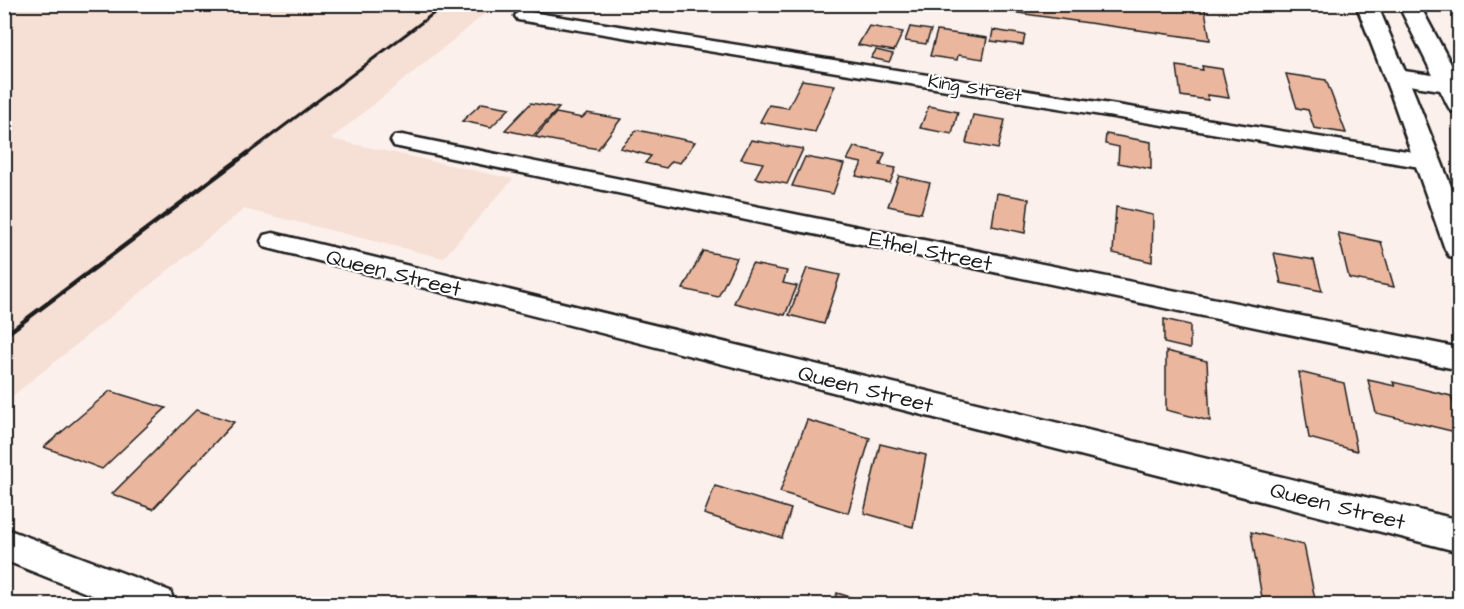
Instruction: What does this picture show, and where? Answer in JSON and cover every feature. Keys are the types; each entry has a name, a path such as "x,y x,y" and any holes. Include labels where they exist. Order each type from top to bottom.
{"main road":[{"path":"1365,4 1397,77 1460,249"},
{"path":"1408,4 1454,85 1460,106"},
{"path":"1397,77 1454,85"}],"street":[{"name":"King Street","path":"524,16 1426,161"},
{"name":"Ethel Street","path":"402,141 1460,359"},
{"name":"Queen Street","path":"273,241 1460,536"},
{"path":"4,544 157,604"}],"shaded area":[{"path":"5,4 496,5 331,139 513,179 443,258 244,209 5,402"}],"building":[{"path":"953,4 1204,4 1210,40"},
{"path":"869,26 903,32 894,51 858,45"},
{"path":"910,27 931,30 926,44 905,41"},
{"path":"993,30 1025,35 1023,45 991,41"},
{"path":"937,31 987,38 983,59 958,55 957,60 930,56"},
{"path":"876,50 893,54 889,62 871,58"},
{"path":"1177,66 1203,70 1202,66 1222,69 1229,98 1207,95 1208,100 1181,96"},
{"path":"1286,74 1326,80 1346,133 1314,128 1308,110 1297,108"},
{"path":"802,80 835,85 815,132 760,122 769,105 788,108"},
{"path":"482,103 510,108 491,127 462,121"},
{"path":"531,103 559,108 533,136 505,130"},
{"path":"929,106 958,112 952,134 920,128"},
{"path":"556,113 582,118 587,113 621,119 598,149 535,137"},
{"path":"973,115 1005,120 998,149 966,143"},
{"path":"637,130 695,142 680,163 672,161 666,168 645,163 651,156 620,148"},
{"path":"1106,134 1151,142 1151,169 1118,163 1119,147 1105,144"},
{"path":"751,140 803,149 787,184 755,178 763,163 741,159"},
{"path":"854,147 885,153 880,165 896,168 890,183 856,176 862,163 847,160"},
{"path":"805,157 844,164 833,194 792,186"},
{"path":"899,176 930,183 921,213 888,206"},
{"path":"997,193 1029,199 1025,233 992,226"},
{"path":"1116,207 1153,215 1152,262 1113,253"},
{"path":"1338,233 1381,242 1394,287 1349,278"},
{"path":"703,251 737,258 718,297 683,289"},
{"path":"1274,253 1314,260 1322,291 1281,283"},
{"path":"752,264 787,271 783,283 797,286 785,315 734,303"},
{"path":"807,268 840,275 824,324 789,315"},
{"path":"1164,319 1190,325 1190,349 1164,343"},
{"path":"1166,351 1207,361 1210,421 1166,410"},
{"path":"1299,372 1344,383 1357,451 1309,438"},
{"path":"1368,380 1395,386 1393,382 1451,396 1460,421 1460,433 1376,413"},
{"path":"110,391 166,408 102,469 44,447"},
{"path":"196,410 234,422 153,509 112,494"},
{"path":"807,420 870,438 848,513 780,492"},
{"path":"880,444 926,455 913,527 864,513"},
{"path":"715,486 791,509 782,538 704,514"},
{"path":"1251,532 1304,545 1316,604 1263,604"},
{"path":"837,593 873,604 834,604"},
{"path":"690,597 718,604 687,604"}],"railway":[{"path":"247,154 446,4"},
{"path":"4,336 249,152"}]}
